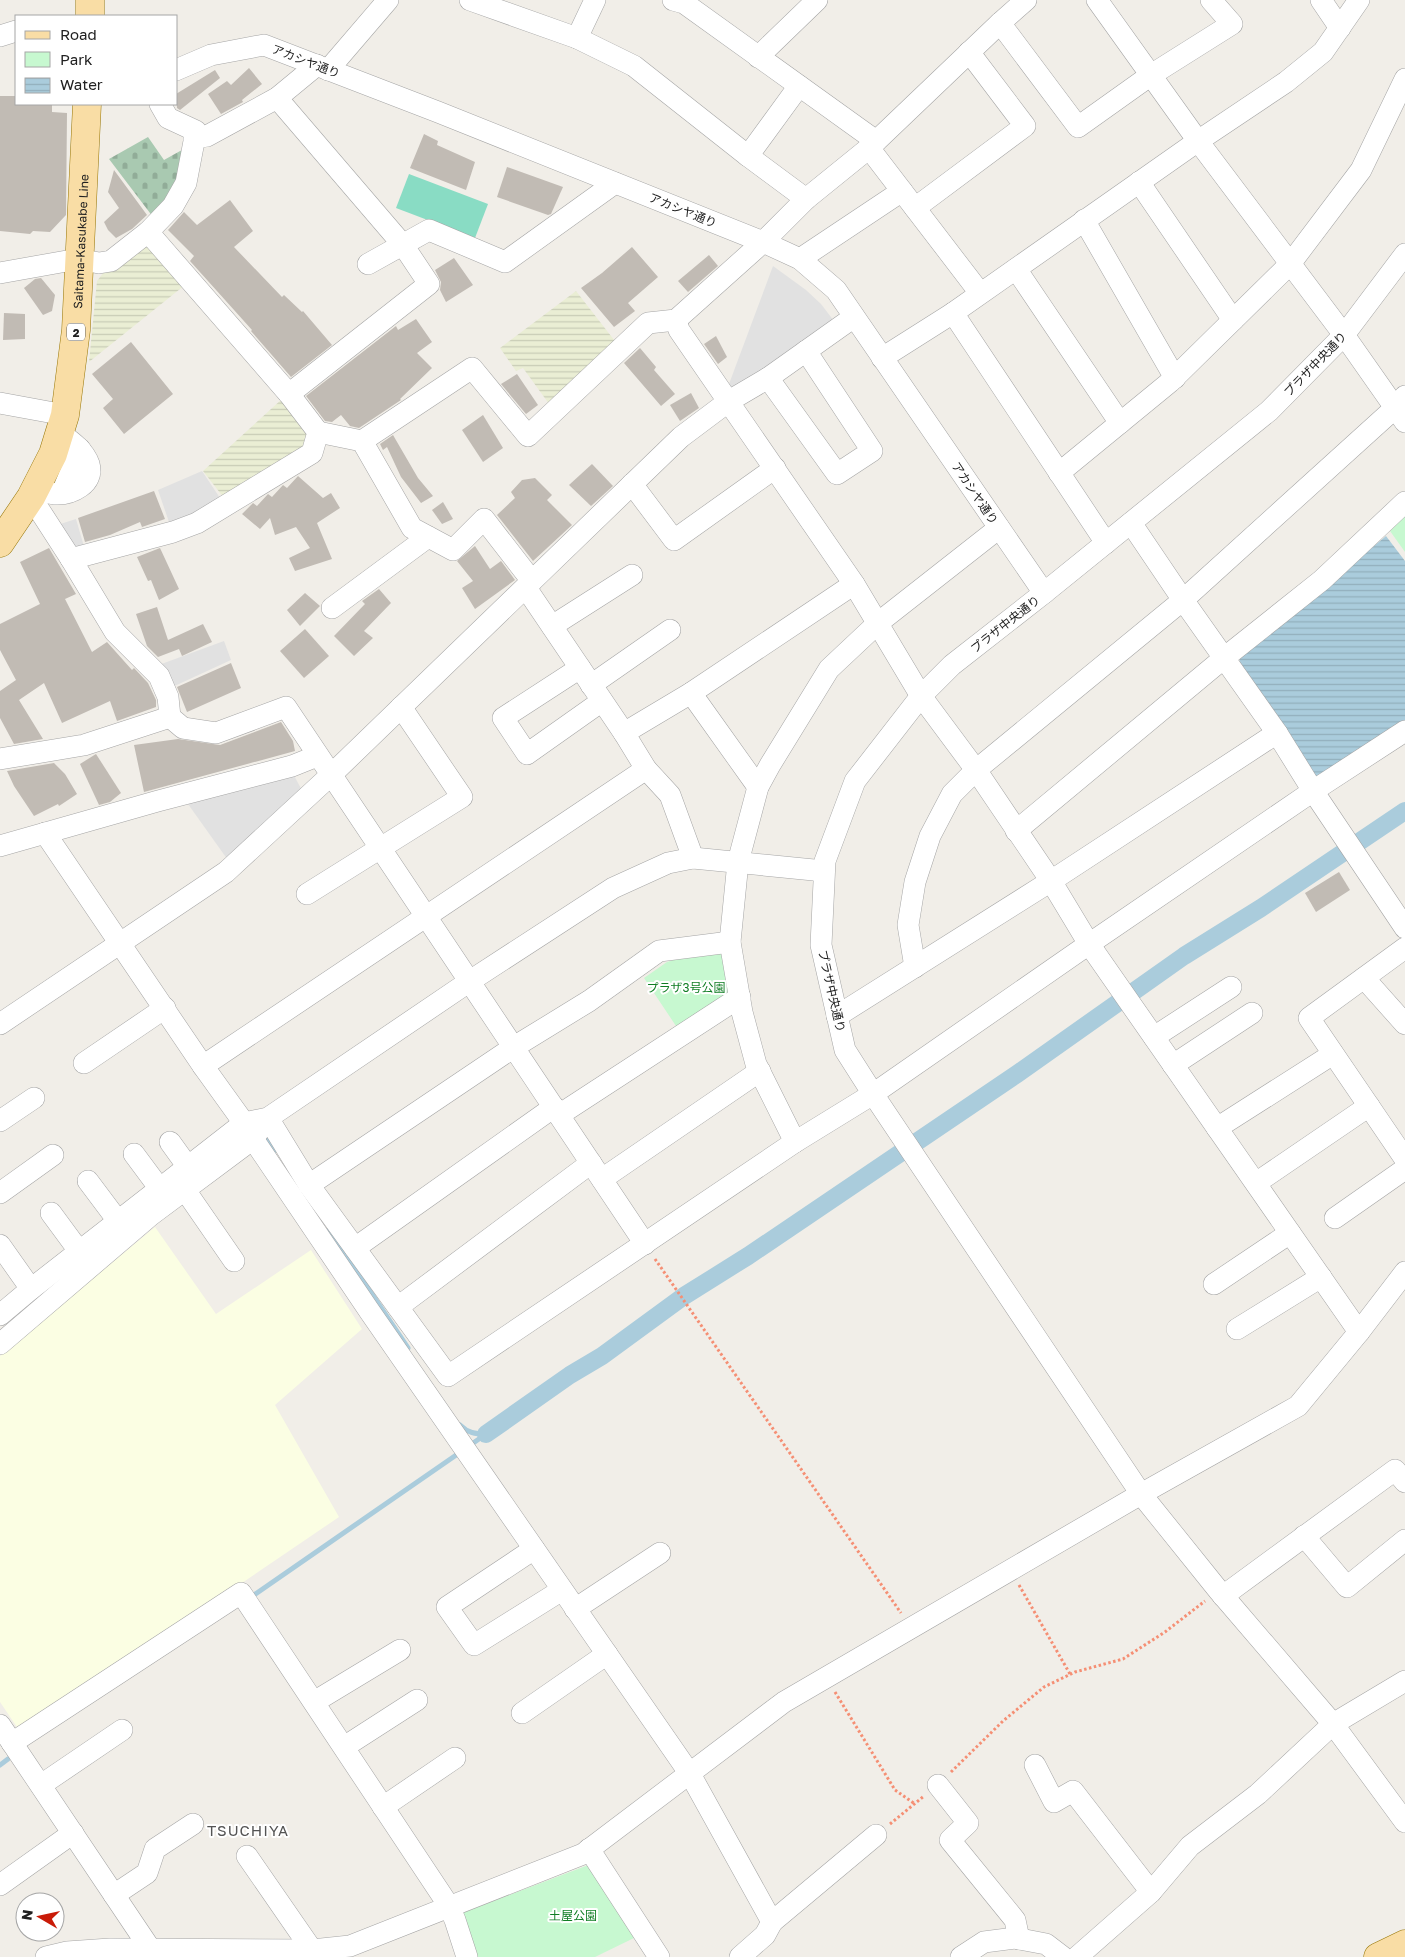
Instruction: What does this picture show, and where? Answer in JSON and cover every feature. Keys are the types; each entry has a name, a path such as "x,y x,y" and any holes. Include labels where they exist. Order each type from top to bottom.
{"main road":[{"name":"Saitama-Kasukabe Line","path":"0,543 30,502 53,454 68,432 76,330 87,105"},
{"path":"1378,1957 1405,1944"}],"street":[{"path":"194,138 207,136 277,98 322,68 388,0"},
{"path":"470,0 577,38 634,66 806,199"},
{"path":"577,38 594,0"},
{"path":"758,57 817,0"},
{"path":"148,232 289,394 318,432 362,442 472,368 528,436 648,323 676,320 763,242 806,199 872,144 1026,0"},
{"path":"915,966 908,925 915,882 930,836 952,794 976,770 1182,600 1402,408 1344,335 1198,141 1097,0"},
{"path":"1000,23 1078,127 1151,75 1232,24 1211,0"},
{"path":"1321,0 1340,28"},
{"path":"882,358 953,313 1084,220 1286,82 1323,52 1359,0"},
{"path":"682,1 799,86 872,144 902,191 980,293"},
{"path":"0,36 15,32"},
{"name":"アカシヤ通り","path":"178,69 211,55 264,45 615,182 800,258 836,290 1044,594"},
{"path":"915,208 1025,126 970,52"},
{"path":"1059,473 1174,378 1290,264 1361,170 1405,79"},
{"path":"748,156 799,86"},
{"path":"277,98 403,245 429,284 289,394"},
{"path":"4,268 78,259 100,263 111,261 148,232 174,206 186,183 196,131 168,118 161,105"},
{"path":"368,264 429,230 505,262 615,182"},
{"path":"1139,182 1233,320"},
{"path":"800,258 902,191"},
{"path":"1084,220 1174,378"},
{"name":"プラザ中央通り","path":"1405,254 1344,335 1269,411 1044,594 952,666 921,696 855,781 825,860 821,945 845,1050 873,1094 1140,1494 1332,1724 1405,1822"},
{"path":"1016,269 1120,423"},
{"path":"953,313 1106,543"},
{"path":"2,1017 121,943 226,872 331,775 681,437 854,317"},
{"path":"676,320 679,330 854,584 921,696 976,770 1051,881 1089,944 1359,1332"},
{"path":"768,378 837,474 872,451 806,351"},
{"path":"0,402 68,432 89,464 90,474 86,484 69,493 30,502 71,558 115,632 159,676 168,697 170,717 184,728 216,733 286,707 645,1244"},
{"path":"71,558 173,532 197,523 312,453 318,432"},
{"path":"362,442 412,528 453,550 484,519 529,585 552,626 646,769 670,795 694,858"},
{"path":"632,484 674,540 775,468"},
{"path":"1016,831 1224,658 1322,580 1405,502"},
{"path":"1131,522 1182,600 1277,733 1313,791 1405,928"},
{"path":"795,1142 760,1071 742,1012 730,942 738,862 758,787 829,669 878,624 999,528"},
{"path":"332,608 428,537"},
{"path":"552,626 632,575"},
{"path":"624,733 691,693 854,584"},
{"path":"591,684 670,630"},
{"path":"691,693 758,787"},
{"path":"307,894 462,797 401,707"},
{"path":"3,753 84,746 170,717"},
{"path":"268,1118 309,1185 448,1376 795,1142 873,1094 1313,791 1405,731"},
{"path":"837,1016 1051,881 1277,733"},
{"path":"0,846 158,800 292,766 317,756"},
{"path":"203,1066 646,769"},
{"path":"46,833 458,1440 690,1774 772,1922"},
{"path":"0,1316 31,1289 188,1167 249,1131 470,981 613,888 668,863 694,858 824,871"},
{"path":"309,1185 514,1047 589,1001 659,951 730,942"},
{"path":"1405,948 1309,1018 1405,1159"},
{"path":"1364,978 1405,1024"},
{"path":"1154,1037 1231,987"},
{"path":"355,1248 556,1111 740,997"},
{"path":"84,1063 165,1008"},
{"path":"1173,1065 1252,1013"},
{"path":"1217,1128 1333,1054"},
{"path":"398,1307 596,1171 760,1071"},
{"path":"0,1120 34,1098"},
{"path":"1256,1184 1369,1106"},
{"path":"0,1344 151,1215 185,1190 249,1131"},
{"path":"170,1142 188,1167"},
{"path":"134,1154 160,1189"},
{"path":"0,1193 53,1155"},
{"path":"1335,1218 1405,1169"},
{"path":"88,1182 118,1221"},
{"path":"185,1190 234,1261"},
{"path":"51,1213 79,1251"},
{"path":"1214,1284 1290,1233"},
{"path":"0,1245 31,1289"},
{"path":"46,1957 67,1952 110,1949 251,1953 312,1950 355,1951 449,1906 583,1854 784,1702 1140,1494 1298,1406 1404,1274"},
{"path":"1236,1329 1321,1277"},
{"path":"1221,1593 1395,1470 1405,1482"},
{"path":"1304,1536 1347,1587 1405,1540"},
{"path":"534,1549 448,1608 474,1646 562,1590"},
{"path":"575,1609 660,1553"},
{"path":"12,1743 246,1601 449,1906 456,1920 467,1957"},
{"path":"314,1702 400,1650"},
{"path":"522,1713 607,1654"},
{"path":"1077,1957 1150,1892 1190,1846 1258,1794 1332,1724 1405,1681"},
{"path":"344,1748 417,1700"},
{"path":"0,1725 151,1950"},
{"path":"41,1785 122,1730"},
{"path":"383,1807 455,1758"},
{"path":"1035,1765 1054,1802 1073,1791 1150,1892"},
{"path":"938,1785 968,1823 950,1840 1015,1920 1019,1938"},
{"path":"114,1895 147,1872 155,1849 193,1824"},
{"path":"0,1885 73,1833"},
{"path":"740,1957 765,1935 772,1922 876,1835"},
{"path":"589,1849 659,1957"},
{"path":"247,1856 312,1950"},
{"path":"961,1957 984,1942 1019,1938 1046,1944 1063,1957"}],"path":[{"path":"645,1244 911,1628"},
{"path":"1010,1570 1070,1674"},
{"path":"876,1835 938,1785 1003,1721 1044,1687 1070,1674 1123,1659 1221,1593"},
{"path":"827,1678 895,1790 915,1804"}],"shaded area":[{"path":"150,244 185,285 89,362 97,281 104,272"},
{"path":"773,266 806,290 821,304 834,321 729,398 726,392"},
{"path":"576,291 618,345 552,408 523,368 516,371 500,348"},
{"path":"282,399 314,433 307,450 224,498 203,471"},
{"path":"202,471 222,501 170,525 158,490"},
{"path":"76,519 85,550 71,556 54,526"},
{"path":"224,641 231,660 168,689 156,666"},
{"path":"291,770 304,794 230,863 183,797"},
{"path":"155,1227 216,1314 311,1250 362,1329 275,1405 339,1517 21,1733 0,1702 0,1356"}],"green space":[{"path":"148,137 164,160 189,146 181,184 153,217 109,159"},
{"path":"409,174 488,204 475,238 396,208"},
{"path":"1405,516 1405,552 1390,531"},
{"name":"プラザ3号公園","path":"721,949 729,996 678,1029 644,978 667,962 697,952"},
{"name":"土屋公園","path":"591,1864 634,1938 595,1957 473,1957 462,1913"}],"water":[{"path":"1386,536 1405,561 1405,723 1321,780 1313,777 1239,666 1240,658"}],"building":[{"path":"249,68 262,84 242,100 243,102 221,114 208,94 227,81 231,85"},
{"path":"215,70 220,78 180,110 177,108 178,93"},
{"path":"0,96 15,96 15,105 52,105 52,112 67,113 66,215 50,232 33,231 30,234 0,231"},
{"path":"424,134 438,141 437,145 475,162 466,190 410,168"},
{"path":"507,167 563,187 551,214 548,215 497,197"},
{"path":"114,170 147,215 132,229 116,238 108,230 104,222 119,208 108,192"},
{"path":"230,200 253,231 234,247 282,297 284,295 303,311 332,345 291,377 190,261 194,256 168,230 184,212 197,225"},
{"path":"632,247 658,277 628,303 635,311 614,327 581,288"},
{"path":"709,255 718,266 688,292 678,281"},
{"path":"454,258 473,285 446,302 440,290 441,282 435,270"},
{"path":"41,278 55,295 52,311 43,315 24,288 35,279"},
{"path":"4,313 25,314 25,339 3,340"},
{"path":"416,319 432,342 417,353 432,368 401,400 359,428 350,426 341,415 332,422 325,421 306,396 396,326 398,330"},
{"path":"716,336 727,357 718,364 704,344"},
{"path":"131,342 173,394 124,434 103,408 113,399 92,374"},
{"path":"640,348 656,367 654,370 675,394 661,406 624,363"},
{"path":"517,374 538,405 526,414 501,384"},
{"path":"691,393 699,408 680,421 670,405"},
{"path":"483,415 503,448 483,462 462,430"},
{"path":"393,435 418,478 433,496 421,503 401,477 387,447 383,450 380,444"},
{"path":"592,464 613,486 591,506 569,485"},
{"path":"298,476 323,498 331,493 340,508 317,523 332,559 295,571 289,558 310,548 296,527 275,535 270,518 260,529 242,514 253,503 257,506 268,494 272,497 283,485 287,488"},
{"path":"535,478 552,495 547,500 572,525 533,561 497,515 515,498 511,492 522,480"},
{"path":"154,491 165,519 142,527 140,522 110,535 85,542 78,518"},
{"path":"443,502 453,519 442,524 432,510"},
{"path":"475,546 490,569 501,561 515,580 475,609 462,588 473,581 457,561"},
{"path":"49,548 76,594 65,599 92,652 107,642 132,670 134,668 148,683 156,700 156,707 117,721 110,701 62,723 44,683 19,700 43,739 14,744 0,718 0,691 16,680 0,650 0,624 40,604 20,562"},
{"path":"160,548 179,589 159,600 151,580 148,581 137,557"},
{"path":"379,589 391,603 364,631 373,638 354,656 334,636 365,604 362,601"},
{"path":"305,593 320,606 300,626 287,610"},
{"path":"157,607 168,640 203,624 212,642 182,656 179,649 158,657 147,646 136,614"},
{"path":"305,629 329,656 304,678 280,651"},
{"path":"231,663 241,688 187,712 177,687"},
{"path":"281,722 293,741 295,751 144,792 134,745 178,739 220,745"},
{"path":"96,754 121,793 110,802 99,805 80,764"},
{"path":"54,763 65,774 77,794 59,806 58,804 34,816 14,786 7,771"},
{"path":"1339,872 1350,890 1316,912 1305,893"}],"waterway":[{"path":"486,1434 570,1375 602,1356 684,1296 748,1256 1017,1074 1184,956 1261,908 1405,811"},
{"path":"262,1134 276,1150"},
{"path":"329,1230 408,1348"},
{"path":"460,1425 472,1433 486,1434"},
{"path":"469,1446 486,1434"},
{"path":"251,1597 462,1451"},
{"path":"0,1765 8,1759"}],"district":[{"name":"TSUCHIYA","path":"248,1830"}]}
